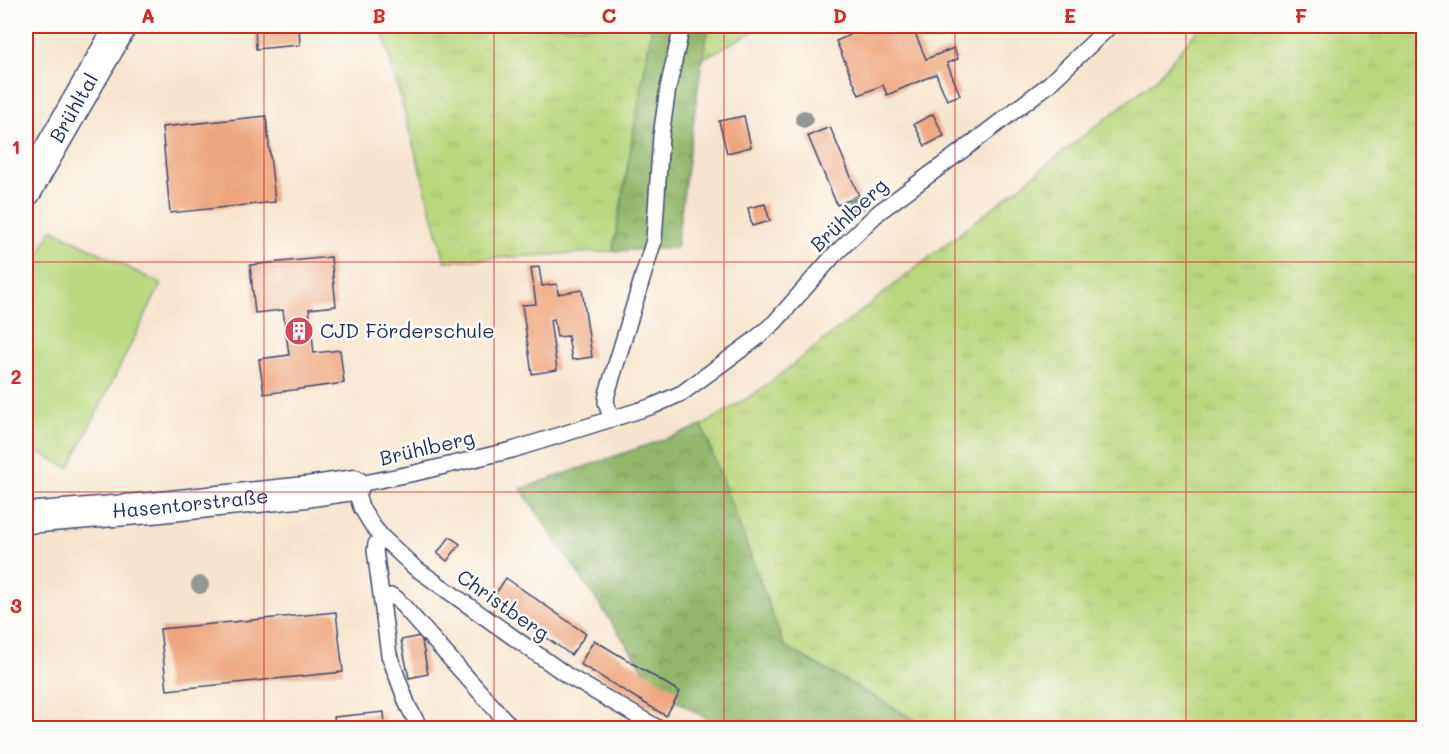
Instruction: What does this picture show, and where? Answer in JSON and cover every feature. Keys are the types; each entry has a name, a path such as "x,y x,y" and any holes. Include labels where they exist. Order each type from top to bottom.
{"street":[{"name":"Brühltal","path":"26,191 121,26"},
{"name":"Hasentorstraße","path":"26,518 162,507 354,485"}],"lane":[{"path":"611,418 606,402 607,394 654,240 661,136 668,88 682,26"},
{"name":"Brühlberg","path":"354,485 402,476 537,443 653,406 676,396 753,341 781,315 834,255 879,212 1048,85 1110,26"},
{"name":"Christberg","path":"354,485 361,507 382,537 414,567 568,676 658,729"},
{"path":"382,537 376,544 375,550 389,656 408,706 420,729"},
{"path":"381,597 397,598 512,729"}],"green space":[{"path":"381,26 652,26 613,251 445,261"},
{"path":"652,26 709,26 702,59 676,248 613,251"},
{"path":"709,26 763,26 702,59"},
{"path":"1201,26 1423,26 1424,717 1406,728 929,728 784,646 702,426 762,389 1155,80"},
{"path":"52,229 161,284 69,468 26,446 26,282"},
{"path":"702,426 784,646 929,728 722,728 657,689 521,489"}],"building":[{"path":"255,26 299,26 300,45 256,49"},
{"path":"872,26 912,26 926,59 954,48 958,59 947,63 960,95 947,100 936,74 887,95 883,85 859,95 836,41"},
{"path":"933,114 944,136 925,146 914,124"},
{"path":"266,116 275,202 170,213 162,127"},
{"path":"744,116 751,147 727,153 719,121"},
{"path":"830,127 859,196 837,205 808,136"},
{"path":"765,204 770,221 752,226 748,208"},
{"name":"CJD Förderschule","path":"331,257 336,306 309,309 314,353 340,350 344,383 264,394 259,359 289,355 283,310 255,313 250,265"},
{"path":"539,267 542,286 557,284 558,294 582,290 592,357 572,360 568,336 557,337 554,319 550,320 557,370 532,374 522,305 536,304 531,268"},
{"path":"450,537 460,544 447,561 437,553"},
{"path":"506,578 586,634 571,655 492,599"},
{"path":"336,612 343,672 167,690 160,629"},
{"path":"421,636 428,674 409,678 401,640"},
{"path":"594,640 680,692 666,716 580,664"},
{"path":"384,712 385,728 335,728 334,717"}],"place":[{"name":"CJD Förderschule","path":"299,331"}]}
